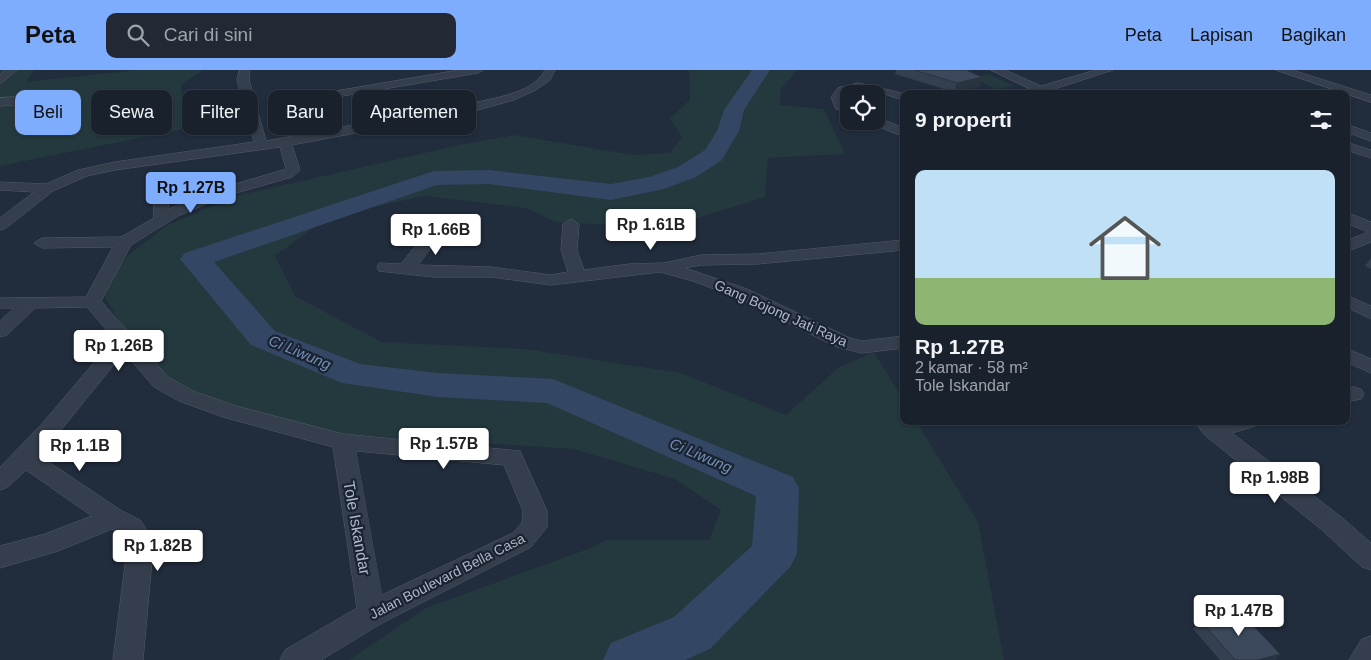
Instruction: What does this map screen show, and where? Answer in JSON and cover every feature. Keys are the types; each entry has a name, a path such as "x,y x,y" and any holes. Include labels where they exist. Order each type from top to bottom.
{"street":[{"path":"0,81 12,70"},
{"path":"246,70 243,80 260,142"},
{"path":"342,93 464,74 478,70"},
{"path":"0,215 43,187 83,173 260,142 503,92 518,86 530,78 535,70"},
{"path":"260,142 286,142 510,98 532,88 546,78 550,70"},
{"path":"1051,90 1108,70"},
{"path":"1281,70 1343,90"},
{"path":"1001,72 1041,90"},
{"path":"1001,72 1023,72"},
{"path":"885,91 900,96"},
{"path":"840,92 837,97 840,106"},
{"path":"1350,92 1371,99"},
{"path":"0,102 15,101"},
{"path":"885,124 900,131"},
{"path":"1350,129 1371,137"},
{"path":"92,302 124,242 161,212 291,173 286,142"},
{"path":"1350,147 1371,154"},
{"path":"159,179 161,212"},
{"path":"0,186 43,187"},
{"path":"0,226 43,187"},
{"path":"1350,220 1370,236 1350,245"},
{"path":"406,269 443,221"},
{"path":"571,224 569,250 578,276"},
{"path":"42,243 124,242"},
{"name":"Gang Bojong Jati Raya","path":"385,267 433,272 491,272 539,280 660,267 701,260 758,260 808,252 900,245"},
{"name":"Gang Bojong Jati Raya","path":"660,267 699,277 741,293 792,316 844,343 862,347 900,342"},
{"path":"0,303 92,302"},
{"path":"0,481 26,458 124,340 92,302"},
{"path":"1350,302 1371,313"},
{"path":"0,332 30,303"},
{"name":"Jalan Boulevard Bella Casa","path":"124,340 161,382 186,396 231,412 342,442 512,457 535,511 534,527 522,540 372,614 295,660"},
{"path":"1350,356 1371,368"},
{"path":"1210,426 1263,471 1322,515 1371,558"},
{"name":"Tole Iskandar","path":"342,442 372,614"},
{"path":"26,458 113,518 131,527 137,535 140,549 128,660"},
{"path":"0,557 49,544 113,518"},
{"path":"1364,660 1371,649"}],"green space":[{"path":"0,70 34,70 26,82 138,70 203,70 181,85 182,129 172,131 172,90 91,90 91,135 154,135 0,166"},
{"path":"689,70 797,70 781,89 780,105 824,109 845,154 768,158 765,197 666,228 555,222 526,208 424,196 326,218 275,256 295,296 382,342 526,349 681,373 786,415 839,367 874,352 900,394 900,425 918,425 978,522 1004,660 349,660 426,608 596,546 605,540 709,540 721,510 675,479 573,449 266,429 163,391 102,293 127,256 166,226 235,196 464,144 515,135 633,155 670,153 682,137 670,118 690,100"},
{"path":"989,74 1014,86 996,89 971,77"}],"building":[{"path":"914,70 966,70 982,77 957,83"},
{"path":"1238,609 1280,654 1258,660 1235,660 1200,620"}],"waterway":[{"name":"Ci Liwung","path":"629,660 692,633 774,554 778,488 553,391 438,385 355,375 263,338 195,259 434,178 489,177 611,192 655,184 687,172 714,155 728,131 734,110 761,70"}]}
